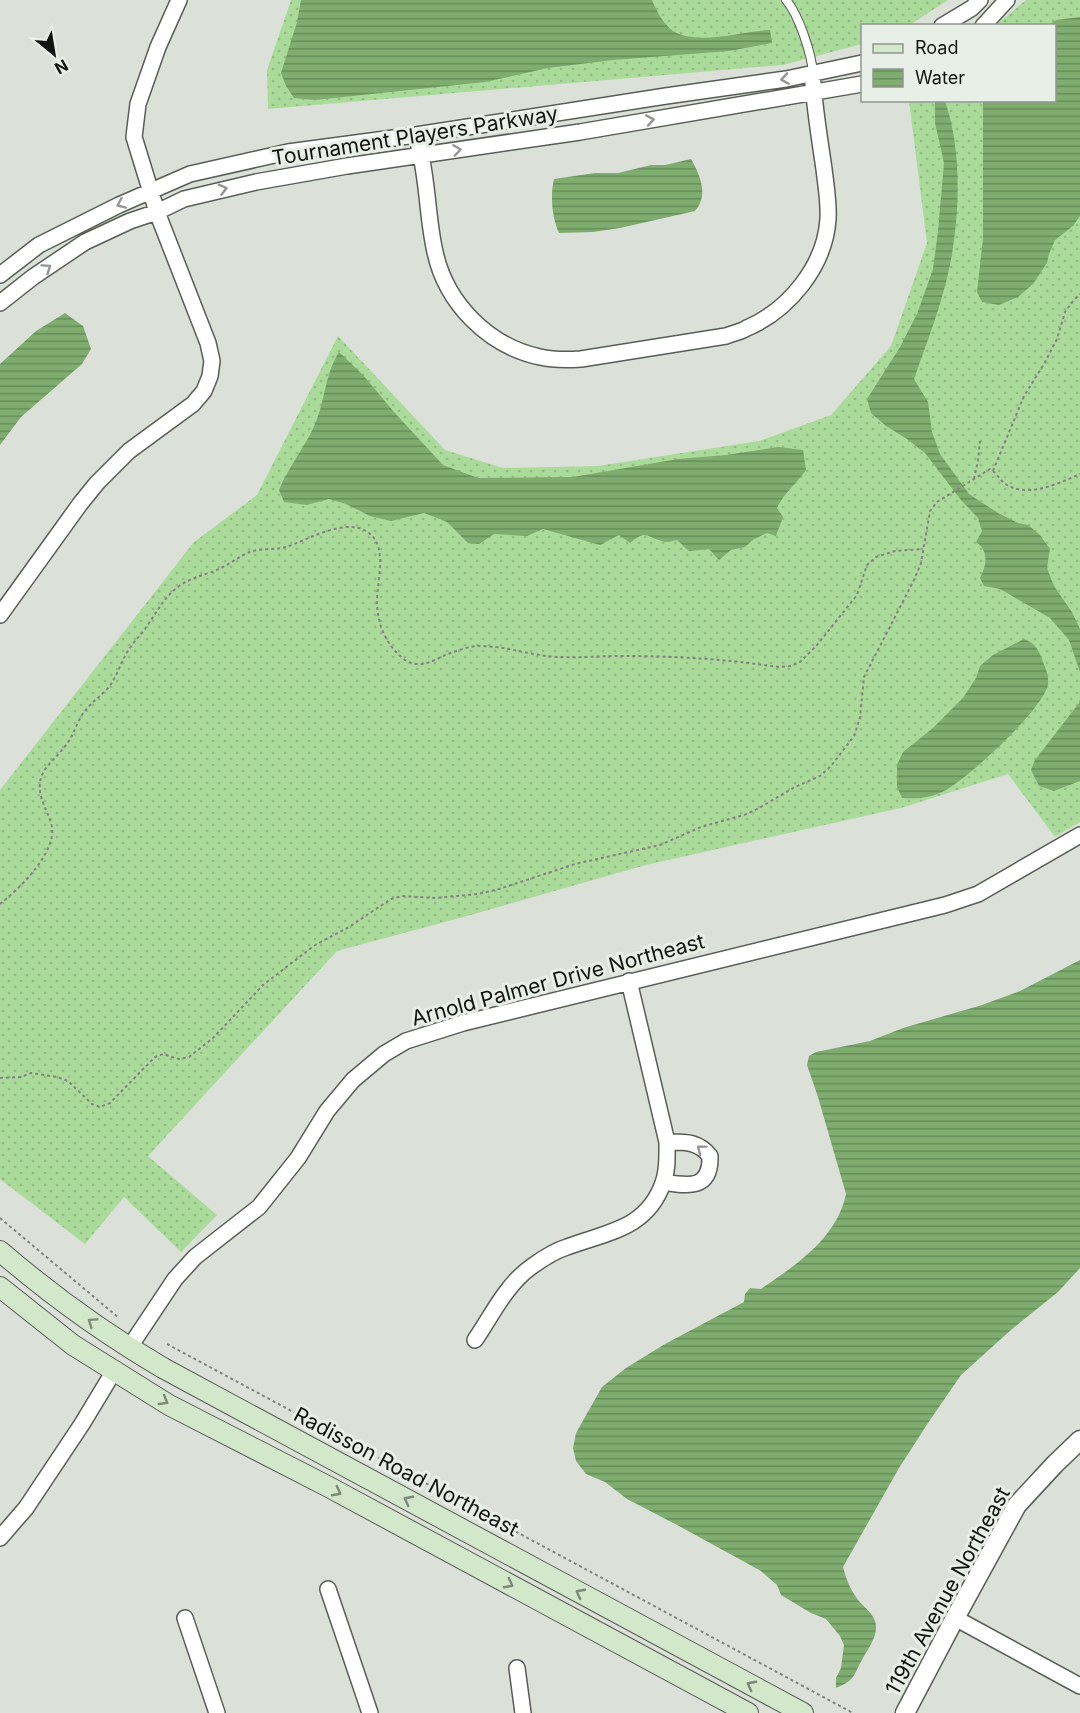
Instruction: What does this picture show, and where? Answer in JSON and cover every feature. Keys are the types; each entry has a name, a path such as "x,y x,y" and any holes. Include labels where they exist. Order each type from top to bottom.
{"main road":[{"name":"Radisson Road Northeast","path":"0,1251 52,1294 129,1348 803,1713"},
{"path":"0,1287 73,1345 169,1405 338,1492 748,1713"},
{"path":"33,1314 51,1317 85,1340 120,1351 129,1348"},
{"path":"114,1371 126,1370 155,1376 211,1404 227,1403"}],"street":[{"path":"0,615 97,483 129,451 193,404 207,384 213,360 208,343 157,212 134,137 138,105 158,47 179,0"},
{"path":"945,24 972,8 980,0"},
{"path":"985,24 1007,0"},
{"name":"Tournament Players Parkway","path":"0,275 39,245 119,205 190,174 288,152 416,135 813,74 861,63"},
{"path":"416,135 435,252 451,294 464,313 481,328 518,351 560,360 581,359 726,336 747,329 764,319 793,296 806,280 816,261 824,242 828,220 813,74"},
{"name":"Tournament Players Parkway","path":"0,303 33,277 85,242 184,199 256,182 590,131 861,84"},
{"name":"Arnold Palmer Drive Northeast","path":"129,1348 175,1279 195,1257 258,1207 298,1158 327,1111 352,1080 384,1054 406,1041 464,1023 629,981 945,905 978,894 1080,836"},
{"path":"475,1340 514,1280 548,1256 566,1247 625,1227 642,1216 655,1200 664,1182 667,1142 629,981"},
{"path":"664,1182 694,1185 702,1181 710,1167 710,1156 699,1146 691,1143 667,1142"},
{"path":"0,1538 26,1508 114,1371"},
{"name":"119th Avenue Northeast","path":"906,1713 1017,1505 1080,1440"},
{"path":"328,1589 370,1713"},
{"path":"185,1618 217,1713"},
{"path":"955,1618 1080,1686"},
{"path":"517,1668 523,1713"}],"lane":[{"path":"790,1 812,62 813,74"}],"path":[{"path":"993,471 1024,396 1057,339 1065,312 1080,294"},
{"path":"974,479 980,441"},
{"path":"0,1078 21,1077 31,1073 57,1077 68,1081 87,1100 100,1107 110,1103 155,1058 163,1054 179,1059 189,1058 213,1038 263,985 315,945 349,927 391,899 402,896 435,898 478,894 520,883 575,864 660,846 701,827 753,811 783,793 820,776 831,766 854,736 860,718 864,677 921,563 930,511 937,502 990,470 993,471"},
{"path":"993,471 1007,486 1021,490 1049,486 1080,474"},
{"path":"0,904 15,892 36,867 51,841 53,834 51,823 39,788 42,774 69,742 90,704 110,685 129,648 168,595 177,587 189,579 222,568 250,552 284,547 333,530 355,527 367,532 376,541 379,551 377,603 383,634 403,659 414,664 425,664 461,649 478,646 520,650 557,657 716,659 780,668 800,662 817,645 857,595 867,565 876,557 895,551 924,549"},
{"path":"0,1218 119,1318"},
{"path":"167,1344 853,1713"}],"shaded area":[{"path":"291,0 948,0 912,24 861,24 861,44 783,65 268,109 267,70"},
{"path":"1026,0 1080,0 1080,822 1055,837 1008,774 901,808 646,865 337,951 148,1156 217,1215 181,1252 124,1197 85,1244 0,1179 0,790 194,542 257,495 338,336 445,450 503,468 598,466 759,441 831,415 891,346 927,243 909,102 1056,102 1056,24 997,24"}],"water":[{"path":"301,0 652,0 666,25 683,35 707,38 770,30 772,43 729,51 613,60 548,68 485,82 315,100 294,98 281,73 297,22"},
{"path":"1080,17 1080,216 1073,226 1055,240 1047,263 1033,284 1018,297 999,305 982,302 977,292 983,239 983,102 1056,102 1056,24 1050,24 1056,20"},
{"path":"935,102 945,102 951,120 957,161 956,224 943,294 914,379 928,402 932,432 940,454 969,494 998,513 1018,523 1028,525 1040,535 1050,549 1047,568 1054,586 1072,612 1080,629 1080,672 1069,640 1050,618 1000,589 984,586 980,578 986,558 976,542 982,531 978,518 961,500 925,453 871,413 867,399 900,347 917,314 933,269 944,163 935,123"},
{"path":"691,159 702,185 702,198 695,211 620,228 559,233 552,207 554,179 595,173 618,173"},
{"path":"65,313 83,326 91,349 82,364 21,417 0,445 0,364 36,331"},
{"path":"339,352 363,375 443,465 478,478 573,477 678,459 778,447 803,450 806,470 777,508 783,517 776,536 767,533 754,539 745,547 731,550 719,560 709,549 689,551 677,540 664,542 646,535 630,543 619,535 600,545 543,529 527,536 494,534 479,544 468,543 447,522 424,513 391,521 370,516 346,504 329,499 307,505 284,502 279,490 313,428 328,377"},
{"path":"1024,639 1034,645 1038,651 1048,678 1048,684 1034,709 1004,742 957,783 930,796 902,798 897,787 897,765 903,752 933,728 963,698 976,678 980,666 993,655"},
{"path":"1080,699 1080,781 1054,791 1039,786 1031,770 1035,760"},
{"path":"1080,960 1080,1268 1058,1292 961,1375 899,1468 843,1567 851,1590 872,1615 876,1623 876,1632 853,1676 836,1688 836,1678 841,1668 844,1645 840,1636 826,1619 781,1595 777,1585 761,1571 627,1499 605,1482 586,1474 576,1461 573,1448 576,1433 602,1387 626,1368 665,1344 744,1302 745,1294 750,1288 761,1289 788,1270 813,1249 834,1224 846,1194 807,1065 809,1056 816,1052 870,1041 903,1028 982,1005 1020,991"}]}
